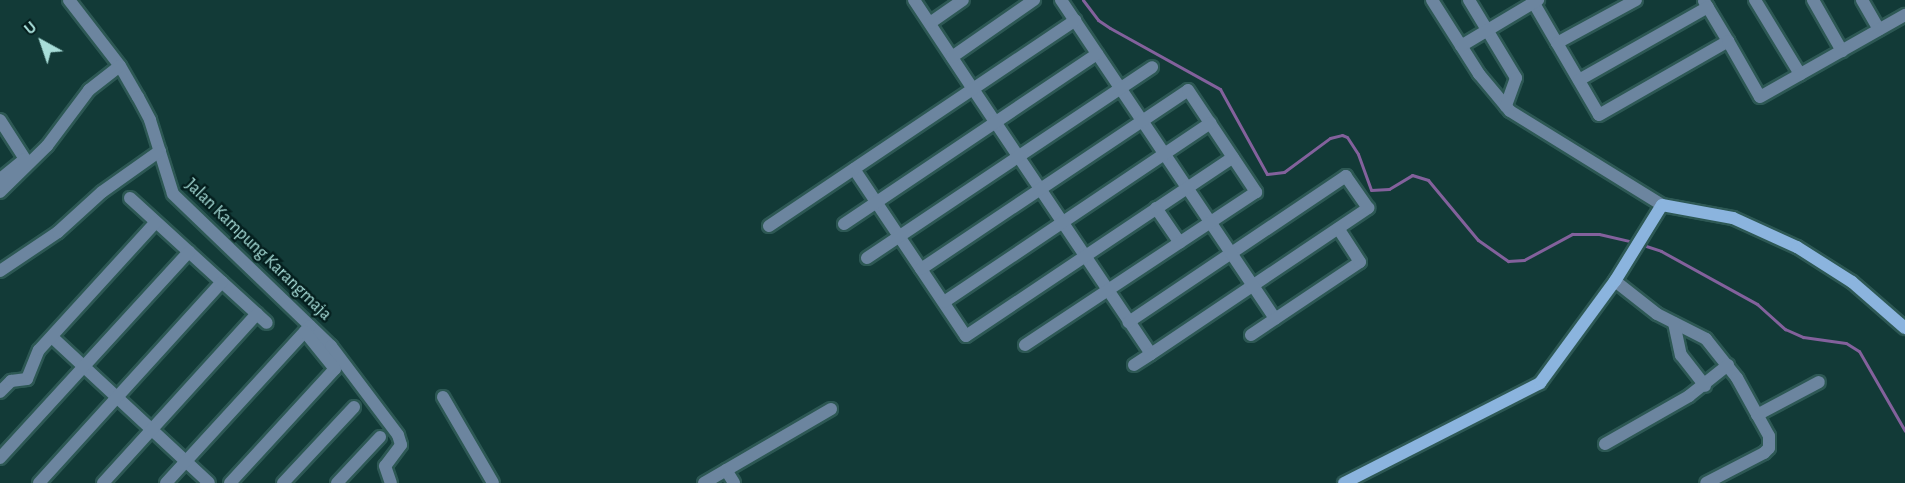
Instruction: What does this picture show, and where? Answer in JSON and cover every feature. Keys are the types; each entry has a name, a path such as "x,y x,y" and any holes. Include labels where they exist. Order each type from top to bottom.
{"street":[{"name":"Jalan Kampung Karangmaja","path":"69,0 120,66 150,120 173,194 308,329 331,345 400,439 401,445 385,466 392,483"},
{"path":"914,0 1151,354"},
{"path":"930,24 963,0"},
{"path":"952,57 1034,0"},
{"path":"1061,0 1275,319"},
{"path":"1432,0 1461,46 1506,106 1523,121 1662,205 1721,214 1777,236 1852,282 1905,328"},
{"path":"1469,0 1516,78 1506,106"},
{"path":"1557,43 1636,0"},
{"path":"1755,0 1800,74"},
{"path":"1813,0 1842,51"},
{"path":"1862,0 1879,30"},
{"path":"1461,46 1534,1 1599,115 1728,41"},
{"path":"1579,80 1706,3 1760,97 1905,15"},
{"path":"769,226 1075,20"},
{"path":"844,224 1097,54"},
{"path":"0,192 47,146 89,90 120,66"},
{"path":"867,258 1152,67"},
{"path":"921,269 1188,90 1256,192 1025,345"},
{"path":"944,302 1210,123"},
{"path":"0,179 25,159 2,128"},
{"path":"0,271 58,232 102,192 160,151"},
{"path":"854,169 966,336 1233,157"},
{"path":"1129,321 1346,176 1368,208 1134,365"},
{"path":"130,198 267,323"},
{"path":"1344,483 1540,383 1615,281 1662,205"},
{"path":"1156,208 1180,243"},
{"path":"0,392 11,381 27,379 39,350 156,222"},
{"path":"1251,335 1360,262 1338,228"},
{"path":"0,458 189,252"},
{"path":"1615,281 1674,323 1700,335 1728,365 1769,436 1769,448 1706,483"},
{"path":"39,483 222,282"},
{"path":"103,483 257,314"},
{"path":"1674,323 1681,355 1705,386"},
{"path":"166,483 308,329 335,369 230,483"},
{"path":"52,337 209,483"},
{"path":"1605,444 1705,386 1728,365"},
{"path":"1757,415 1819,382"},
{"path":"443,397 493,483"},
{"path":"283,483 354,407"},
{"path":"704,483 831,409"},
{"path":"337,483 380,437"},
{"path":"726,470 734,483"}],"waterway":[{"path":"1083,0 1098,20 1110,28 1220,89 1267,174 1284,172 1330,138 1342,135 1347,137 1358,154 1371,190 1389,189 1412,175 1428,180 1478,240 1508,261 1524,260 1572,234 1599,234 1634,242"},
{"path":"1643,245 1661,251 1757,304 1785,329 1803,337 1846,343 1859,351 1905,431"}]}
